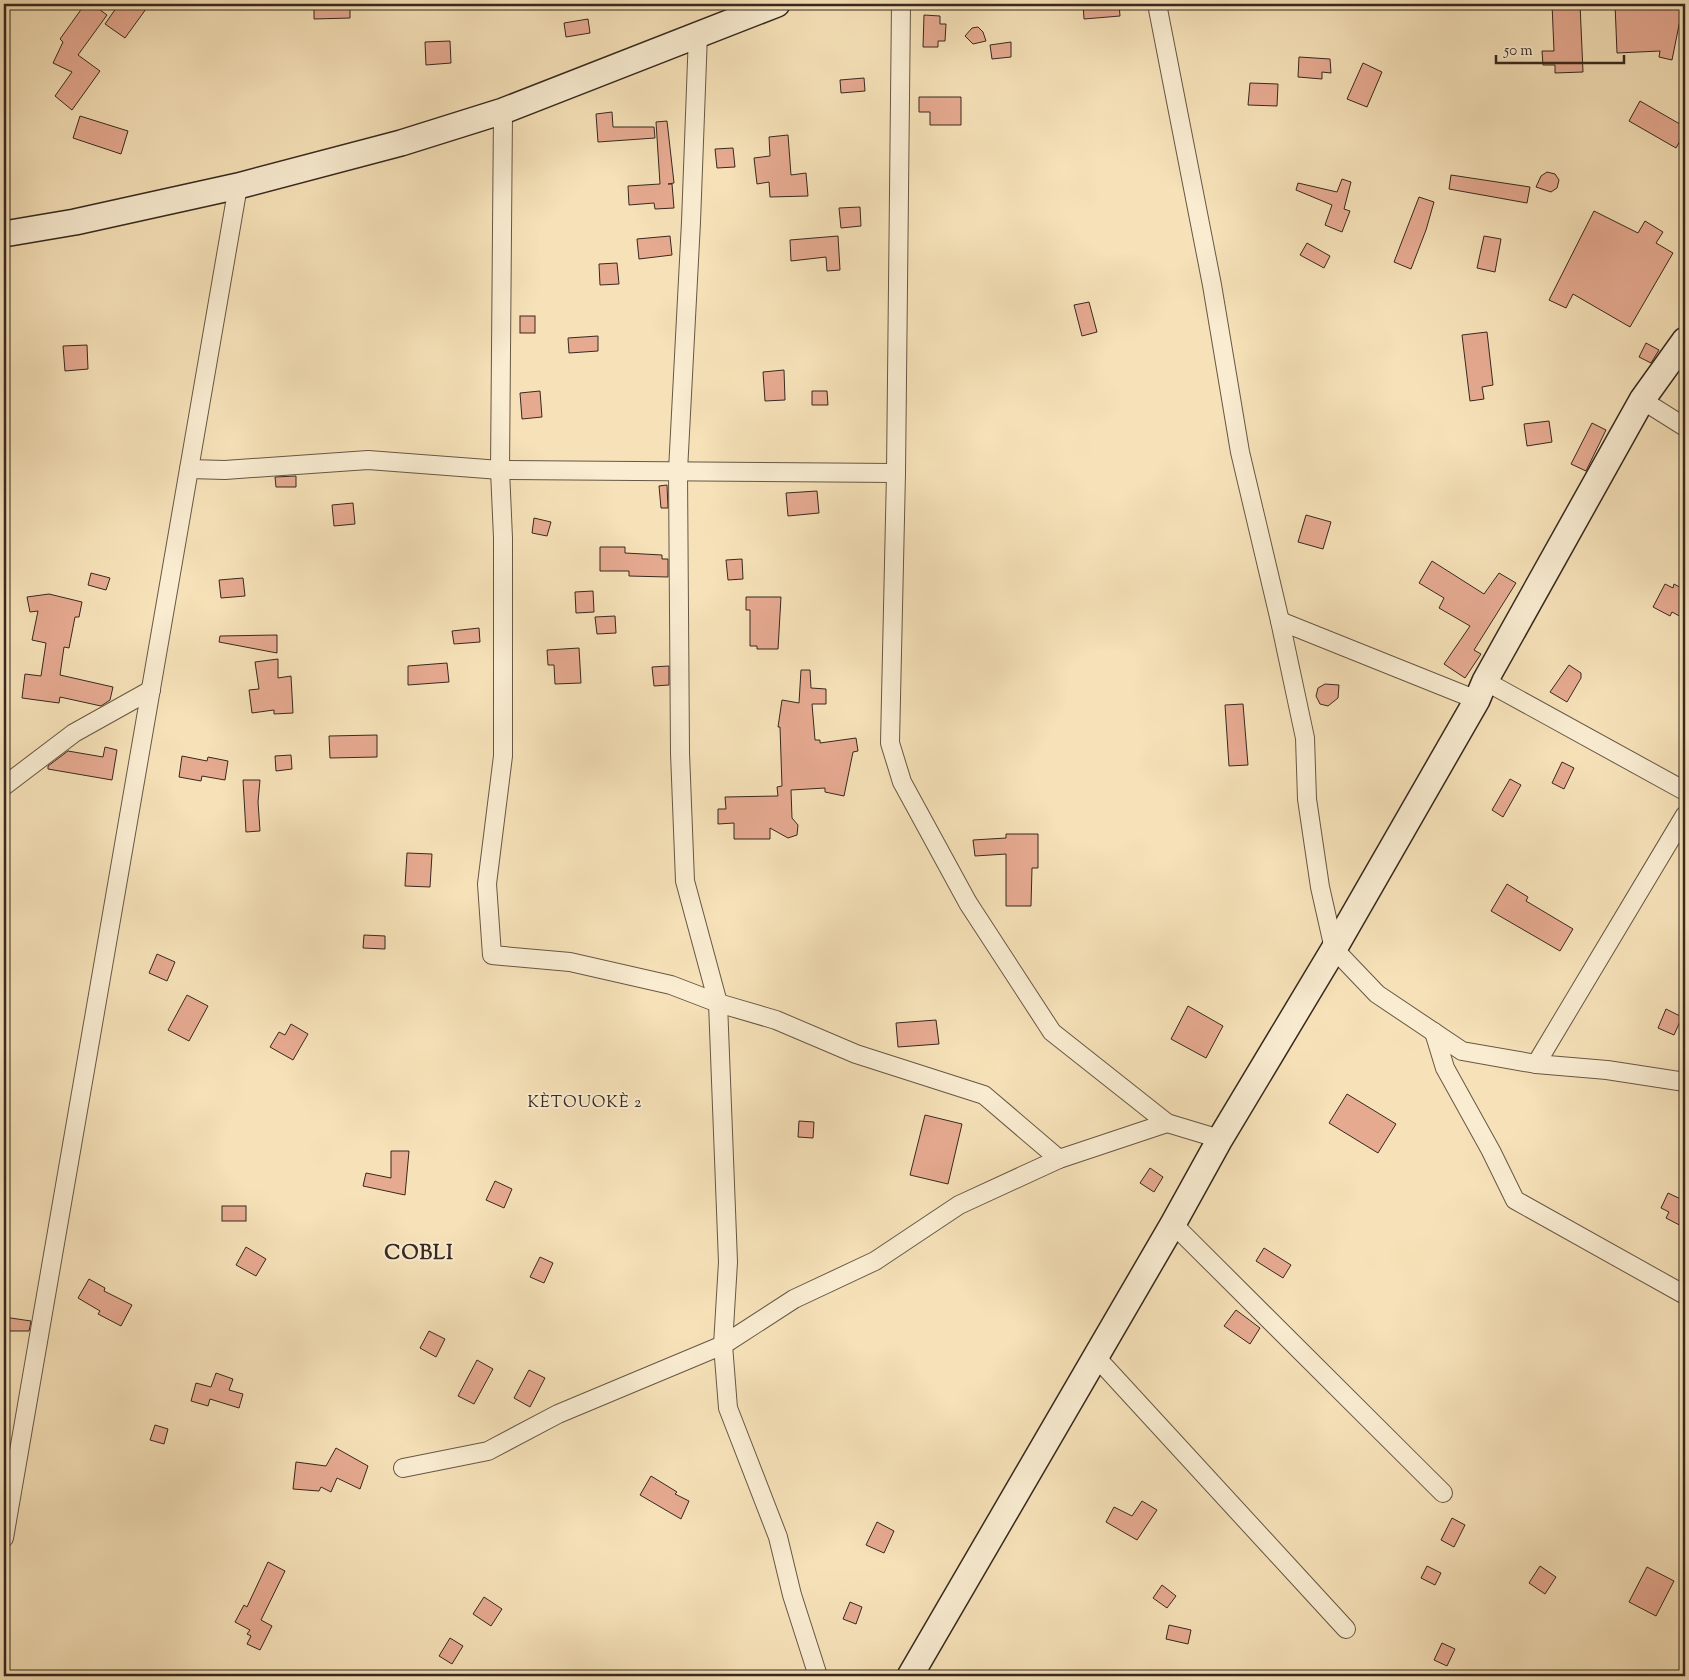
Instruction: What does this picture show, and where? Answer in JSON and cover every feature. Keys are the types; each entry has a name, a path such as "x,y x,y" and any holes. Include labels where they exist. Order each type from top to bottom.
{"main road":[{"path":"4,234 75,222 238,186 401,143 503,111 777,4"},
{"path":"910,1676 1174,1224 1220,1139 1334,949 1481,691 1642,400 1685,340"}],"street":[{"path":"901,4 896,473 890,743 902,782 968,903 1052,1032 1167,1122 1220,1139"},
{"path":"1157,4 1210,275 1240,452 1280,621 1305,738 1306,799 1320,887 1334,949 1377,994 1462,1051 1536,1064 1607,1070 1685,1082"},
{"path":"698,34 692,222 678,471 680,753 685,881 718,1003 728,1262 723,1344 728,1408 778,1537 792,1595 818,1676"},
{"path":"503,111 500,470 503,538 502,756 488,884 492,956 570,962 671,985 718,1003 776,1020 856,1054 984,1095 1058,1159"},
{"path":"4,1538 238,186"},
{"path":"1642,400 1685,427"},
{"path":"189,469 225,470 368,460 500,470 896,473"},
{"path":"1280,621 1481,691 1685,791"},
{"path":"4,786 74,733 151,690"},
{"path":"1536,1064 1685,815"},
{"path":"1434,1032 1444,1068 1492,1151 1515,1200 1685,1294"},
{"path":"404,1468 488,1451 558,1414 723,1344 794,1298 875,1261 960,1205 1058,1159 1167,1122"},
{"path":"1174,1224 1443,1493"},
{"path":"1096,1357 1346,1629"}],"building":[{"path":"85,4 92,4 107,15 78,55 100,71 72,110 55,96 72,72 53,63 63,42 60,39"},
{"path":"119,4 139,4 146,9 125,38 105,24"},
{"path":"314,4 350,4 350,18 314,19"},
{"path":"1083,4 1119,4 1120,16 1084,19"},
{"path":"1552,4 1580,4 1583,72 1555,73 1555,65 1543,65 1542,51 1554,51"},
{"path":"1615,4 1685,4 1685,21 1680,20 1672,60 1659,57 1660,51 1617,53"},
{"path":"924,15 940,16 940,24 946,24 945,41 938,41 938,47 923,47"},
{"path":"588,19 590,33 566,37 564,23"},
{"path":"978,27 983,32 986,41 973,44 965,36 972,28"},
{"path":"450,41 451,63 426,65 425,42"},
{"path":"1011,42 1011,57 992,59 990,45"},
{"path":"1299,57 1330,59 1331,73 1322,72 1322,79 1298,77"},
{"path":"1363,63 1382,72 1367,107 1347,99"},
{"path":"864,78 865,91 841,93 840,80"},
{"path":"1250,83 1278,84 1277,106 1248,105"},
{"path":"919,97 961,97 961,125 930,125 930,112 919,112"},
{"path":"1640,101 1685,127 1685,132 1676,148 1629,121"},
{"path":"612,112 613,127 654,127 655,138 598,142 596,114"},
{"path":"80,116 128,131 121,154 73,138"},
{"path":"667,121 674,183 668,184 672,184 674,208 655,209 654,203 629,205 628,186 660,184 656,122"},
{"path":"788,135 791,175 806,173 808,196 770,197 769,182 757,184 754,158 770,156 769,137"},
{"path":"733,148 735,167 717,168 715,149"},
{"path":"1547,172 1555,174 1559,180 1557,188 1551,192 1536,187 1541,176"},
{"path":"1451,175 1530,187 1527,203 1449,189"},
{"path":"1342,179 1351,182 1344,209 1350,211 1342,232 1325,225 1332,205 1296,190 1298,183 1337,192"},
{"path":"1419,197 1434,202 1426,230 1411,269 1394,262"},
{"path":"860,207 861,226 841,228 839,208"},
{"path":"1594,211 1638,233 1645,221 1663,232 1656,243 1673,253 1630,327 1573,294 1566,308 1549,300"},
{"path":"670,236 672,255 639,259 637,239"},
{"path":"838,236 840,270 827,271 826,257 791,261 790,240"},
{"path":"1484,236 1501,239 1495,272 1477,268"},
{"path":"1307,243 1330,256 1324,268 1300,255"},
{"path":"617,263 619,284 600,285 599,264"},
{"path":"1089,302 1097,332 1082,336 1074,305"},
{"path":"520,316 535,316 535,333 520,333"},
{"path":"1487,332 1493,385 1482,387 1484,399 1470,401 1462,335"},
{"path":"598,336 598,351 569,353 568,338"},
{"path":"1646,343 1659,350 1651,363 1639,357"},
{"path":"87,345 88,369 65,371 63,346"},
{"path":"784,370 785,400 765,401 763,372"},
{"path":"540,391 542,417 522,419 520,393"},
{"path":"812,391 827,391 828,405 812,405"},
{"path":"1549,421 1552,442 1527,446 1524,424"},
{"path":"1592,423 1606,430 1586,471 1571,464"},
{"path":"296,476 296,487 276,487 275,477"},
{"path":"667,485 668,508 661,508 659,486"},
{"path":"817,491 819,513 788,516 786,493"},
{"path":"353,503 355,524 334,526 332,505"},
{"path":"1306,515 1331,522 1323,549 1298,542"},
{"path":"534,518 551,522 547,536 532,533"},
{"path":"600,547 625,547 625,553 662,555 662,559 668,559 668,577 629,576 629,571 600,571"},
{"path":"742,559 743,579 728,580 726,560"},
{"path":"1432,561 1484,594 1499,573 1516,583 1474,650 1481,654 1465,678 1444,664 1470,626 1439,608 1444,598 1419,583"},
{"path":"91,573 110,578 106,590 88,585"},
{"path":"243,578 245,596 221,598 219,580"},
{"path":"1665,584 1673,588 1674,584 1685,590 1685,619 1672,612 1670,616 1653,607"},
{"path":"593,591 594,612 576,613 575,592"},
{"path":"49,594 82,602 79,617 75,617 69,648 64,647 60,675 113,687 110,700 101,706 60,697 59,703 22,698 25,674 41,676 46,643 32,640 38,611 30,612 27,597"},
{"path":"746,597 781,597 778,649 757,649 757,646 750,646 750,610 746,610"},
{"path":"615,616 616,633 597,634 595,617"},
{"path":"479,628 480,642 454,644 452,631"},
{"path":"277,635 277,653 219,642 220,636"},
{"path":"579,648 581,683 555,684 554,665 548,665 547,650"},
{"path":"278,659 278,678 291,676 293,713 274,714 274,710 252,713 249,690 259,689 255,662"},
{"path":"447,663 449,682 408,685 408,666"},
{"path":"1569,665 1581,673 1581,678 1567,702 1550,692"},
{"path":"669,666 669,685 654,686 652,667"},
{"path":"801,670 810,670 811,688 826,689 826,704 812,704 815,740 820,740 820,743 856,738 858,751 853,752 844,796 825,792 825,788 791,790 792,818 798,825 797,835 788,838 770,828 770,839 734,839 734,823 718,824 718,809 726,809 725,797 778,796 777,787 782,786 780,727 778,727 782,700 799,703"},
{"path":"1325,684 1339,685 1338,698 1328,706 1320,704 1316,696 1318,688"},
{"path":"1243,704 1248,765 1229,766 1225,705"},
{"path":"377,735 377,757 330,758 329,736"},
{"path":"105,747 117,750 112,780 48,769 48,766 68,751 103,757"},
{"path":"291,755 292,769 276,771 275,756"},
{"path":"182,756 207,761 208,757 228,761 225,780 202,776 201,781 179,777"},
{"path":"1562,762 1574,768 1564,789 1552,783"},
{"path":"1510,779 1521,785 1503,817 1492,810"},
{"path":"243,780 260,780 258,802 260,831 246,832"},
{"path":"1006,834 1038,834 1038,868 1032,868 1031,906 1006,906 1006,854 975,856 973,840 1006,838"},
{"path":"407,853 432,854 430,887 405,886"},
{"path":"1507,884 1528,897 1526,901 1573,929 1560,951 1491,911"},
{"path":"364,935 385,936 385,949 363,948"},
{"path":"157,954 175,962 167,981 149,973"},
{"path":"187,995 208,1006 189,1041 168,1030"},
{"path":"1188,1006 1223,1026 1206,1058 1171,1039"},
{"path":"1666,1009 1682,1017 1674,1035 1658,1028"},
{"path":"936,1020 939,1044 898,1047 896,1023"},
{"path":"291,1024 308,1034 293,1060 270,1047 279,1032 285,1035"},
{"path":"1347,1094 1396,1124 1378,1153 1329,1123"},
{"path":"925,1115 962,1124 948,1184 910,1175"},
{"path":"799,1121 814,1122 813,1138 798,1137"},
{"path":"391,1151 409,1151 405,1195 363,1186 366,1173 391,1178"},
{"path":"1150,1168 1163,1177 1154,1192 1140,1183"},
{"path":"495,1181 512,1189 504,1208 486,1200"},
{"path":"1668,1193 1685,1201 1685,1228 1666,1218 1669,1212 1661,1208"},
{"path":"222,1206 246,1206 246,1221 222,1221"},
{"path":"246,1247 266,1259 256,1276 236,1265"},
{"path":"1264,1248 1291,1265 1283,1278 1256,1261"},
{"path":"540,1257 553,1263 544,1283 530,1277"},
{"path":"89,1279 105,1288 104,1291 132,1305 121,1326 98,1314 100,1311 78,1298"},
{"path":"1236,1310 1260,1328 1250,1344 1224,1326"},
{"path":"4,1317 31,1321 29,1331 4,1331"},
{"path":"429,1331 445,1339 436,1357 420,1348"},
{"path":"477,1360 493,1369 474,1404 458,1396"},
{"path":"529,1370 545,1378 530,1407 514,1398"},
{"path":"216,1373 233,1379 229,1390 243,1394 239,1408 210,1399 208,1406 191,1401 196,1383 211,1387"},
{"path":"155,1425 168,1429 164,1444 150,1440"},
{"path":"336,1448 368,1466 360,1489 337,1478 331,1492 321,1487 319,1491 293,1489 296,1462 326,1466"},
{"path":"651,1476 677,1492 675,1494 689,1501 681,1519 640,1495"},
{"path":"1142,1501 1157,1510 1137,1540 1106,1522 1114,1507 1132,1516"},
{"path":"1452,1518 1465,1525 1454,1547 1441,1540"},
{"path":"877,1522 894,1531 884,1553 866,1545"},
{"path":"268,1562 285,1571 261,1620 272,1626 260,1650 247,1644 251,1636 247,1634 250,1630 235,1622 244,1605 247,1607"},
{"path":"1427,1566 1441,1573 1435,1585 1421,1578"},
{"path":"1540,1566 1556,1577 1545,1594 1529,1583"},
{"path":"1647,1567 1674,1581 1656,1616 1629,1602"},
{"path":"1162,1585 1176,1596 1167,1608 1153,1598"},
{"path":"484,1597 502,1609 491,1626 473,1614"},
{"path":"850,1602 862,1607 856,1624 843,1619"},
{"path":"1169,1625 1191,1630 1188,1644 1166,1639"},
{"path":"450,1638 463,1646 452,1664 439,1656"},
{"path":"1442,1643 1455,1649 1447,1666 1434,1660"}],"district":[{"name":"KÈTOUOKÈ 2","path":"585,1103"},
{"name":"COBLI","path":"419,1254"}]}
